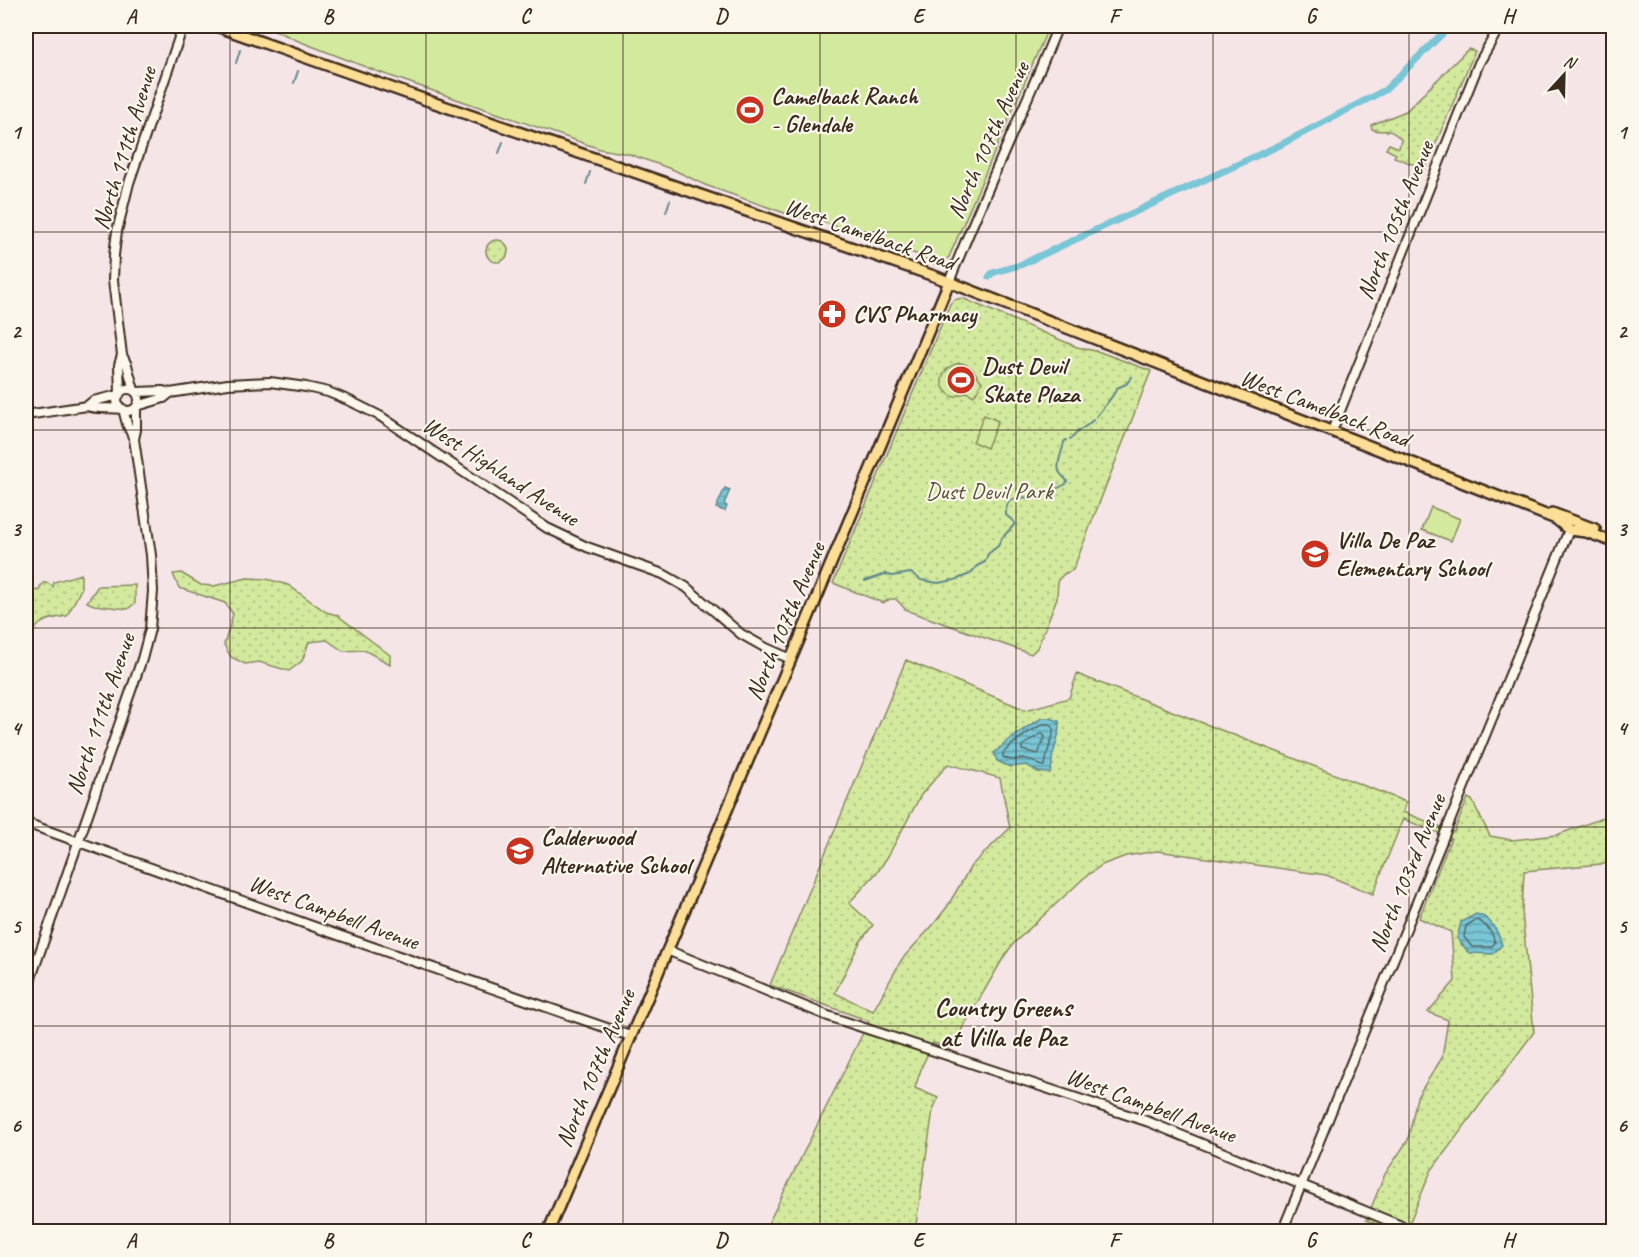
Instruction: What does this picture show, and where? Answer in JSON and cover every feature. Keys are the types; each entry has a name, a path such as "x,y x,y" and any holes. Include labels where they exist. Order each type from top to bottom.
{"main road":[{"name":"West Camelback Road","path":"216,26 884,258 1504,499 1515,498 1614,537"},
{"name":"North 107th Avenue","path":"548,1232 948,282"},
{"name":"West Camelback Road","path":"1504,499 1512,508 1614,548"},
{"path":"1569,530 1586,532 1614,542"}],"street":[{"name":"North 111th Avenue","path":"135,391 122,355 116,316 114,255 129,183 183,26"},
{"name":"North 107th Avenue","path":"948,282 1058,26"},
{"name":"North 105th Avenue","path":"1332,432 1473,78 1500,26"},
{"name":"North 111th Avenue","path":"119,394 119,365 122,355"},
{"name":"West Highland Avenue","path":"135,391 170,393 228,384 263,382 328,392 380,416 547,528 587,547 663,574 686,586 741,634 791,659"},
{"path":"26,414 87,406 94,409 106,407 128,411 137,407 139,400 135,391 126,389 119,394 93,401 87,406"},
{"name":"West Highland Avenue","path":"137,407 164,398 170,393"},
{"path":"119,394 118,402 123,409"},
{"name":"North 111th Avenue","path":"134,439 137,407"},
{"name":"North 111th Avenue","path":"26,992 142,660 150,629 152,570 134,439 123,409"},
{"name":"North 103rd Avenue","path":"1282,1232 1569,530"},
{"name":"West Campbell Avenue","path":"26,823 630,1036"},
{"name":"West Campbell Avenue","path":"667,950 828,1016 1133,1116 1416,1232"}],"green space":[{"name":"Camelback Ranch - Glendale","path":"266,26 1049,26 949,257 942,264 936,265 916,254 882,246 809,217 796,217 705,185 674,170 629,154 600,149 376,71"},
{"path":"1468,49 1475,51 1425,169 1394,157 1396,154 1386,149 1389,144 1399,148 1401,139 1388,131 1372,129 1371,125 1406,111"},
{"path":"497,240 505,243 508,251 505,259 497,262 489,259 486,251 489,243"},
{"name":"Dust Devil Park","path":"962,298 1077,347 1100,352 1151,371 1073,570 1058,580 1057,598 1037,648 1031,654 911,612 896,599 883,603 833,583 950,304"},
{"name":"Dust Devil Skate Plaza","path":"960,363 971,368 982,382 974,396 967,392 954,397 944,388 942,378 944,373 948,368"},
{"path":"984,415 998,421 987,448 973,442"},
{"path":"1431,507 1460,519 1451,541 1422,530"},
{"path":"181,573 201,585 214,586 247,578 267,579 288,585 326,612 337,615 390,655 390,664 364,650 343,651 327,640 309,642 302,661 289,671 259,662 245,664 231,657 224,645 233,614 225,603 179,588 173,574"},
{"path":"81,574 81,589 67,616 40,624 26,648 26,613 36,611 32,591 40,590 43,583 48,583 53,587 54,582"},
{"path":"135,585 135,603 128,609 87,602 98,586"},
{"path":"906,660 1026,710 1069,698 1077,674 1406,802 1403,812 1454,832 1468,798 1472,800 1490,836 1512,840 1557,835 1613,814 1613,863 1524,871 1522,912 1534,1032 1431,1171 1406,1231 1382,1231 1383,1227 1366,1220 1385,1174 1408,1140 1417,1097 1442,1058 1448,1020 1428,1012 1455,981 1451,932 1419,918 1451,838 1403,819 1373,894 1326,875 1157,851 1126,856 1102,865 1084,878 1014,943 951,1048 933,1043 915,1088 938,1098 933,1110 915,1231 764,1232 869,1021 770,985","holes":["948,764 1000,778 1010,828 971,866 947,907 902,959 873,1011 835,993 860,942 873,925 849,903 879,870 921,795"]}],"water":[{"path":"725,488 730,490 724,504 727,506 725,511 716,508"},
{"path":"1042,718 1059,721 1050,773 1038,772 1027,765 1010,767 997,761 994,753 1017,734"},
{"path":"1476,914 1490,921 1498,935 1502,945 1493,954 1469,953 1457,938 1461,922"}],"waterway":[{"path":"989,277 992,273 1020,265 1280,145 1385,90 1450,26"},
{"path":"236,63 240,50"},
{"path":"294,83 298,71"},
{"path":"499,153 503,142"},
{"path":"586,184 590,172"},
{"path":"666,212 670,200"},
{"path":"1096,417 1117,388 1126,384 1132,377"},
{"path":"1070,439 1093,420"},
{"path":"1039,494 1066,484 1067,481 1060,473 1058,466 1066,440"},
{"path":"865,581 885,574 892,576 911,573 921,580 938,583 970,574 977,566 985,562 988,554 998,546 1014,525 1014,522 1006,515 1008,503 1015,498 1035,496"}],"place":[{"name":"Camelback Ranch - Glendale","path":"750,110"},
{"name":"CVS Pharmacy","path":"832,314"},
{"name":"Dust Devil Skate Plaza","path":"961,380"},
{"name":"Villa De Paz Elementary School","path":"1315,554"},
{"name":"Calderwood Alternative School","path":"520,851"}],"district":[{"name":"Country Greens at Villa de Paz","path":"1003,1022"}]}
